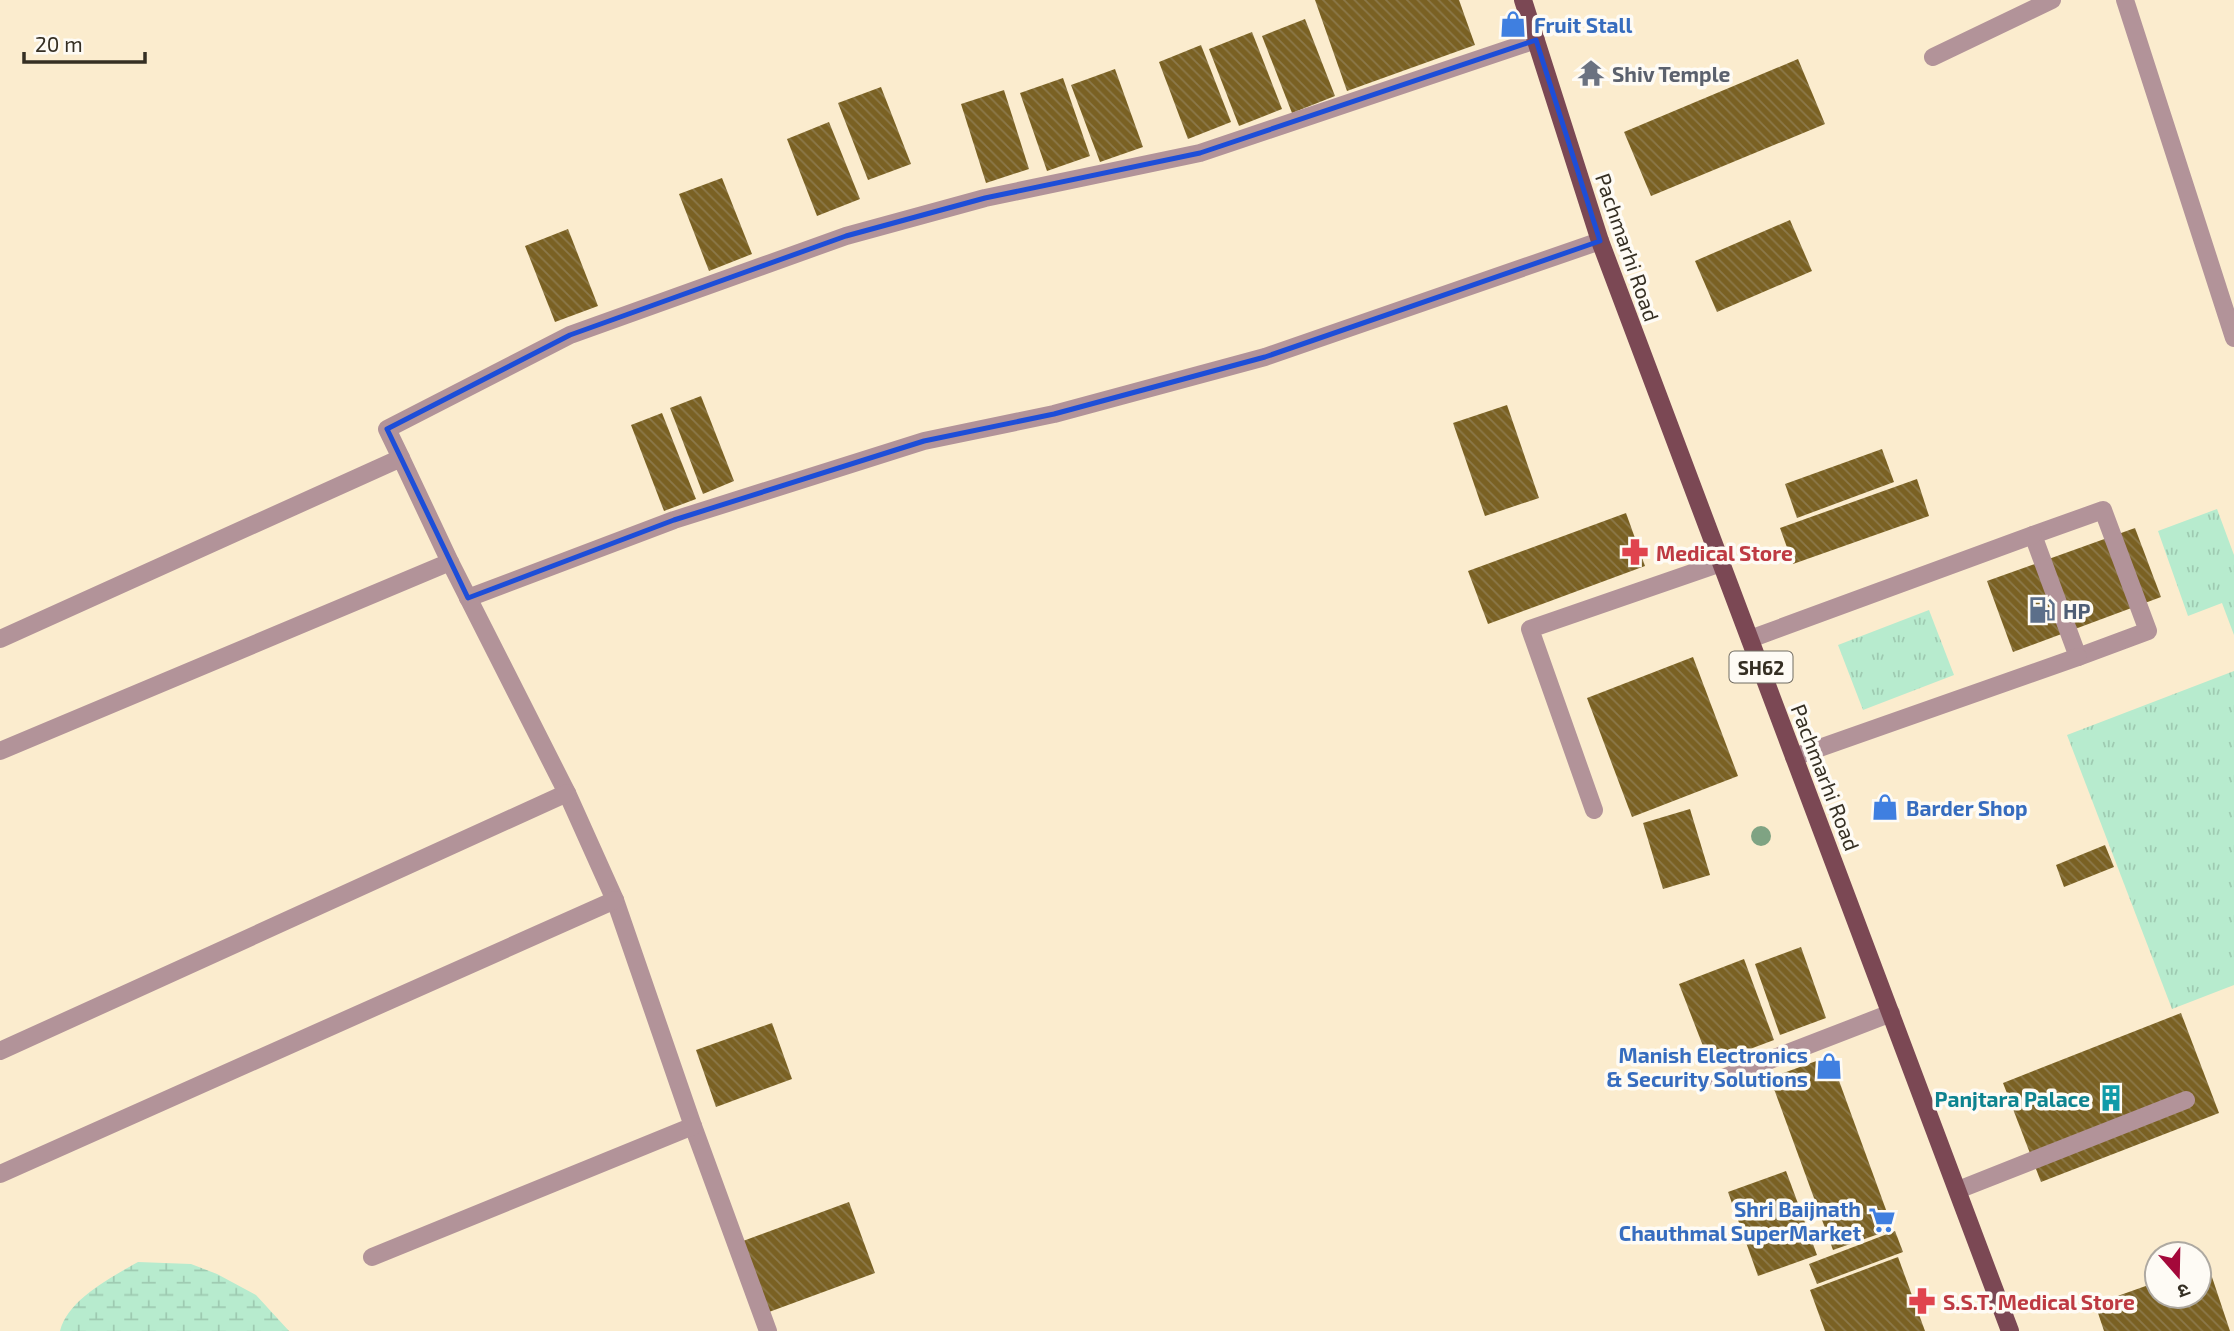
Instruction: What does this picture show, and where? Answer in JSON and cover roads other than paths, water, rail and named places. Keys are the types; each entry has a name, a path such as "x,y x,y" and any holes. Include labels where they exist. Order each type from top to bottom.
{"main road":[{"name":"Pachmarhi Road","path":"1523,0 1600,242 2010,1331"}],"street":[{"path":"1933,57 2052,0"},
{"path":"2125,0 2234,338"},
{"path":"768,1331 615,900 567,793 450,562 387,429 570,335 846,236 985,198 1200,153 1535,40"},
{"path":"468,598 687,515 924,441 1054,414 1265,357 1600,242"},
{"path":"0,639 401,458"},
{"path":"1750,639 2103,510 2148,631 1794,757"},
{"path":"2033,535 2078,657"},
{"path":"0,751 450,562"},
{"path":"1594,810 1530,629 1721,563"},
{"path":"0,1051 567,793"},
{"path":"0,1174 615,900"},
{"path":"1718,1080 1891,1013"},
{"path":"1958,1190 2186,1100"},
{"path":"372,1257 693,1126"}],"place":[{"name":"Fruit Stall","path":"1513,24"},
{"name":"Shiv Temple","path":"1591,73"},
{"name":"Medical Store","path":"1635,552"},
{"name":"HP","path":"2042,610"},
{"name":"Barder Shop","path":"1885,807"},
{"name":"Manish Electronics & Security Solutions","path":"1829,1066"},
{"name":"Panjtara Palace","path":"2111,1098"},
{"name":"Shri Baijnath Chauthmal SuperMarket","path":"1882,1220"},
{"name":"S.S.T. Medical Store","path":"1922,1301"}]}
